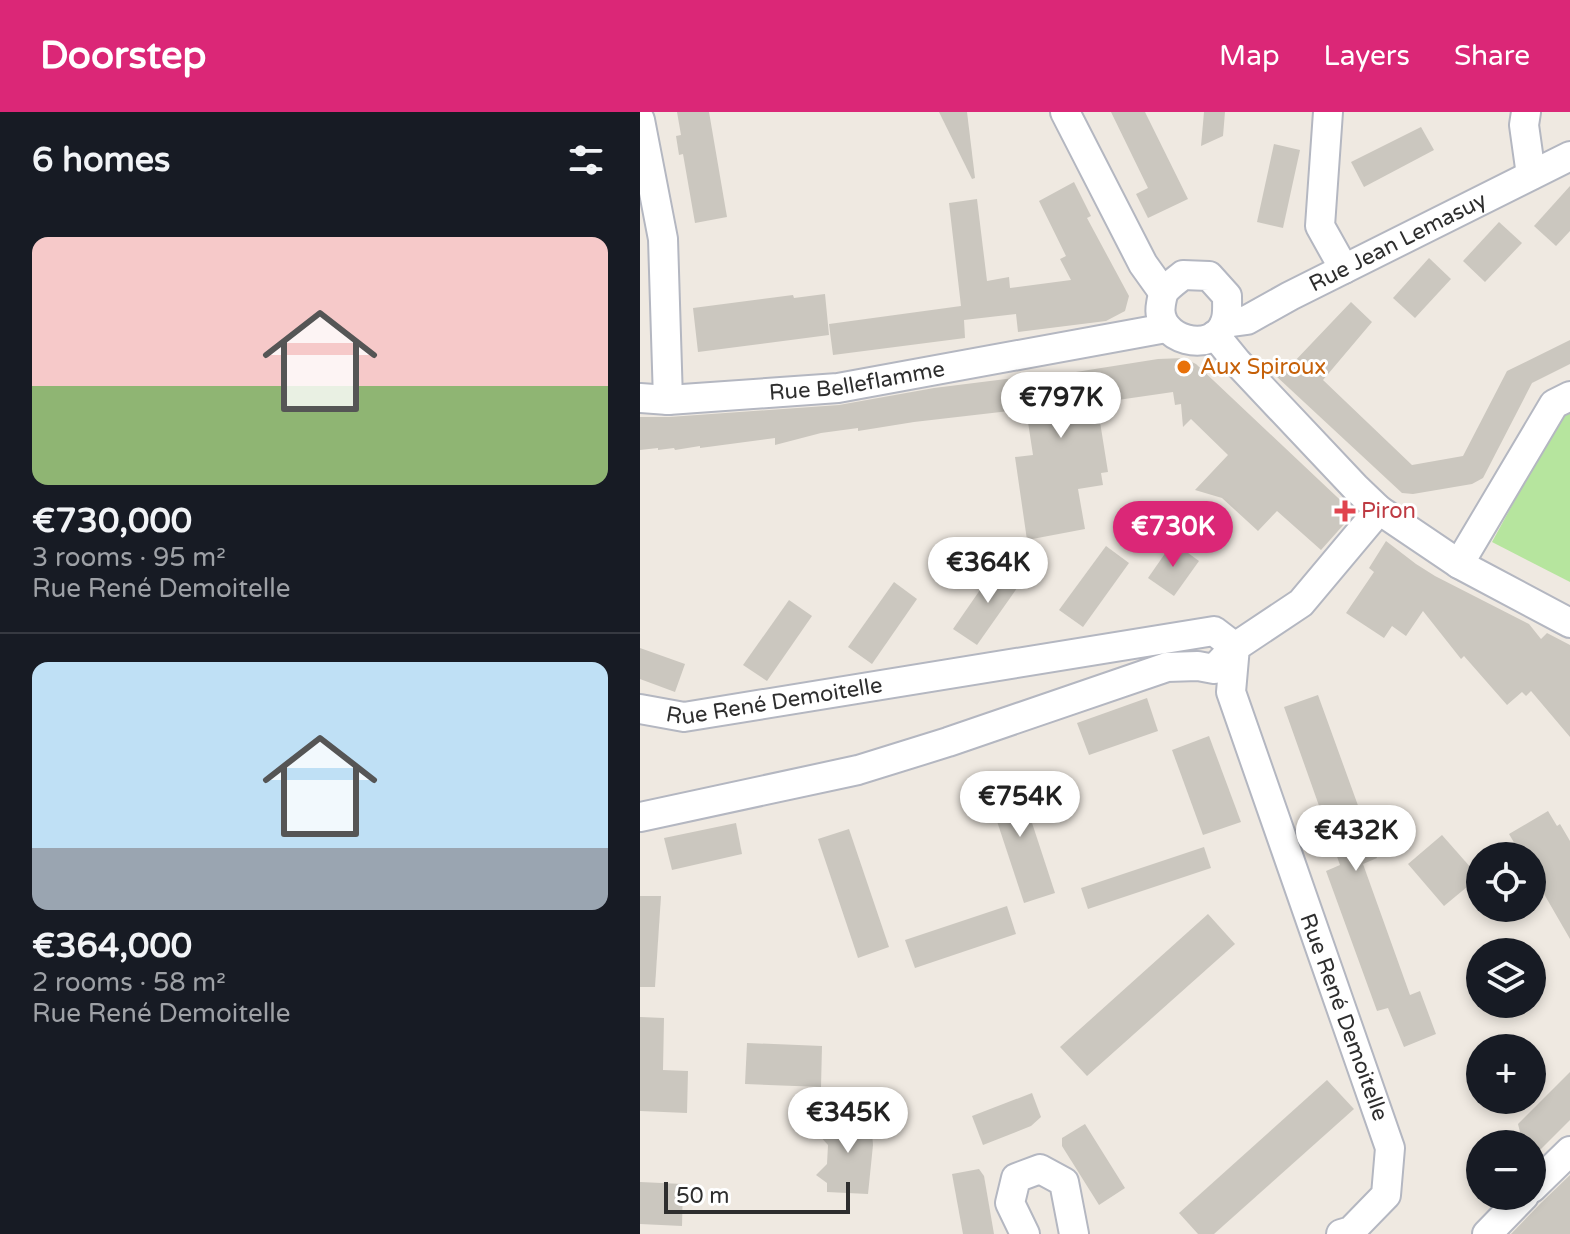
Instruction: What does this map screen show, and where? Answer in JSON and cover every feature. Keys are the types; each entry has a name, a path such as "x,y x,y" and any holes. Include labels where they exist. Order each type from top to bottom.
{"street":[{"path":"1065,112 1143,264 1163,292"},
{"path":"1328,112 1320,226 1344,269"},
{"path":"1526,112 1524,125 1531,175"},
{"path":"640,120 663,239 654,399"},
{"name":"Rue Jean Lemasuy","path":"1220,329 1247,320 1570,156"},
{"path":"1220,329 1199,342 1181,339 1166,328 1160,311 1163,292 1183,275 1209,276 1227,296 1220,329 1237,362 1355,487 1379,510 1459,564 1570,623"},
{"name":"Rue Belleflamme","path":"654,399 838,388 1166,328"},
{"path":"1459,564 1554,404 1570,396"},
{"path":"640,817 858,770 1167,667 1214,669 1235,647 1301,603 1379,510"},
{"name":"Rue René Demoitelle","path":"640,709 684,717 1214,631 1235,647 1231,692 1390,1148 1386,1195 1351,1231 1341,1234"},
{"path":"1546,1174 1570,1151"},
{"path":"1025,1234 1010,1203 1016,1178 1040,1169 1064,1182 1074,1234"},
{"path":"1487,1234 1510,1210"}],"green space":[{"path":"1564,410 1570,411 1570,582 1492,542"}],"building":[{"path":"677,112 709,112 727,217 695,223 683,154 679,155 676,136 681,135"},
{"path":"939,112 967,112 975,178 972,179"},
{"path":"1111,112 1145,112 1188,199 1148,218 1136,194 1148,188"},
{"path":"1204,112 1225,112 1223,136 1201,146"},
{"path":"1421,127 1434,150 1364,187 1351,162"},
{"path":"1274,144 1300,150 1283,228 1257,222"},
{"path":"1074,182 1091,216 1087,218 1129,296 1125,311 1106,321 1018,332 1016,314 964,320 965,338 833,355 829,324 961,306 949,203 977,199 987,281 1009,277 1010,288 1071,280 1060,259 1066,256 1039,201"},
{"path":"1570,186 1570,231 1556,246 1534,226"},
{"path":"1499,222 1522,243 1485,282 1463,261"},
{"path":"1429,258 1451,279 1415,318 1393,298"},
{"path":"825,294 829,335 698,352 693,308"},
{"path":"1351,302 1372,322 1323,380 1412,465 1463,456 1507,371 1570,340 1570,364 1532,383 1483,478 1472,484 1402,493 1276,376 1289,362 1292,364"},
{"path":"1184,358 1196,364 1354,513 1321,550 1277,511 1258,531 1222,498 1195,490 1228,455 1191,419 1183,427 1181,404 1175,405 1173,392 1097,403 1108,472 1101,473 1103,485 1078,489 1085,529 1027,540 1015,457 1033,455 1026,409 821,433 775,445 775,438 700,448 640,450 640,417 839,405 934,388 1037,375 1038,378 1158,359"},
{"path":"1386,541 1435,576 1529,624 1541,639 1547,633 1570,645 1570,737 1531,691 1526,696 1522,692 1507,705 1464,656 1461,659 1423,611 1406,636 1392,626 1384,638 1346,613 1374,572 1369,568"},
{"path":"1173,542 1199,561 1174,596 1148,578"},
{"path":"1106,546 1129,563 1083,627 1059,610"},
{"path":"998,564 1022,581 977,645 953,629"},
{"path":"894,582 917,599 872,664 848,647"},
{"path":"789,600 812,616 767,681 743,665"},
{"path":"640,648 685,664 675,692 640,679"},
{"path":"1318,695 1377,858 1363,864 1410,995 1420,991 1436,1034 1404,1047 1388,1008 1377,1011 1326,871 1340,865 1284,707"},
{"path":"1147,698 1158,731 1089,755 1077,723"},
{"path":"1209,736 1241,822 1203,835 1172,750"},
{"path":"1016,774 1055,893 1024,903 985,785"},
{"path":"1548,811 1570,841 1570,939 1546,897 1546,842 1514,842 1509,834"},
{"path":"736,823 742,854 672,870 664,838"},
{"path":"849,829 889,947 858,958 818,839"},
{"path":"1442,835 1466,862 1466,888 1444,906 1408,864"},
{"path":"1204,847 1211,868 1088,909 1081,888"},
{"path":"640,896 661,896 655,987 640,987"},
{"path":"1007,906 1016,934 915,968 905,940"},
{"path":"1208,914 1235,944 1087,1076 1060,1047"},
{"path":"640,1017 664,1018 663,1070 688,1071 687,1113 640,1111"},
{"path":"747,1043 822,1046 821,1087 745,1084"},
{"path":"1570,1072 1570,1120 1546,1144 1546,1130 1520,1130 1518,1124 1528,1114 1546,1114 1546,1096"},
{"path":"1327,1080 1354,1109 1214,1234 1198,1234 1179,1213"},
{"path":"1032,1093 1041,1117 1031,1126 983,1145 972,1116"},
{"path":"830,1117 871,1120 873,1145 868,1194 827,1192 827,1183 816,1175 827,1164 828,1145 818,1134 829,1123"},
{"path":"1085,1124 1125,1188 1099,1205 1062,1146 1062,1138"},
{"path":"979,1169 984,1176 994,1234 963,1234 952,1174"},
{"path":"1570,1175 1570,1234 1511,1234 1534,1210 1546,1210 1546,1198"},
{"path":"640,1182 683,1184 682,1226 640,1224"}],"place":[{"name":"Aux Spiroux","path":"1184,367"},
{"name":"Piron","path":"1345,511"}]}
